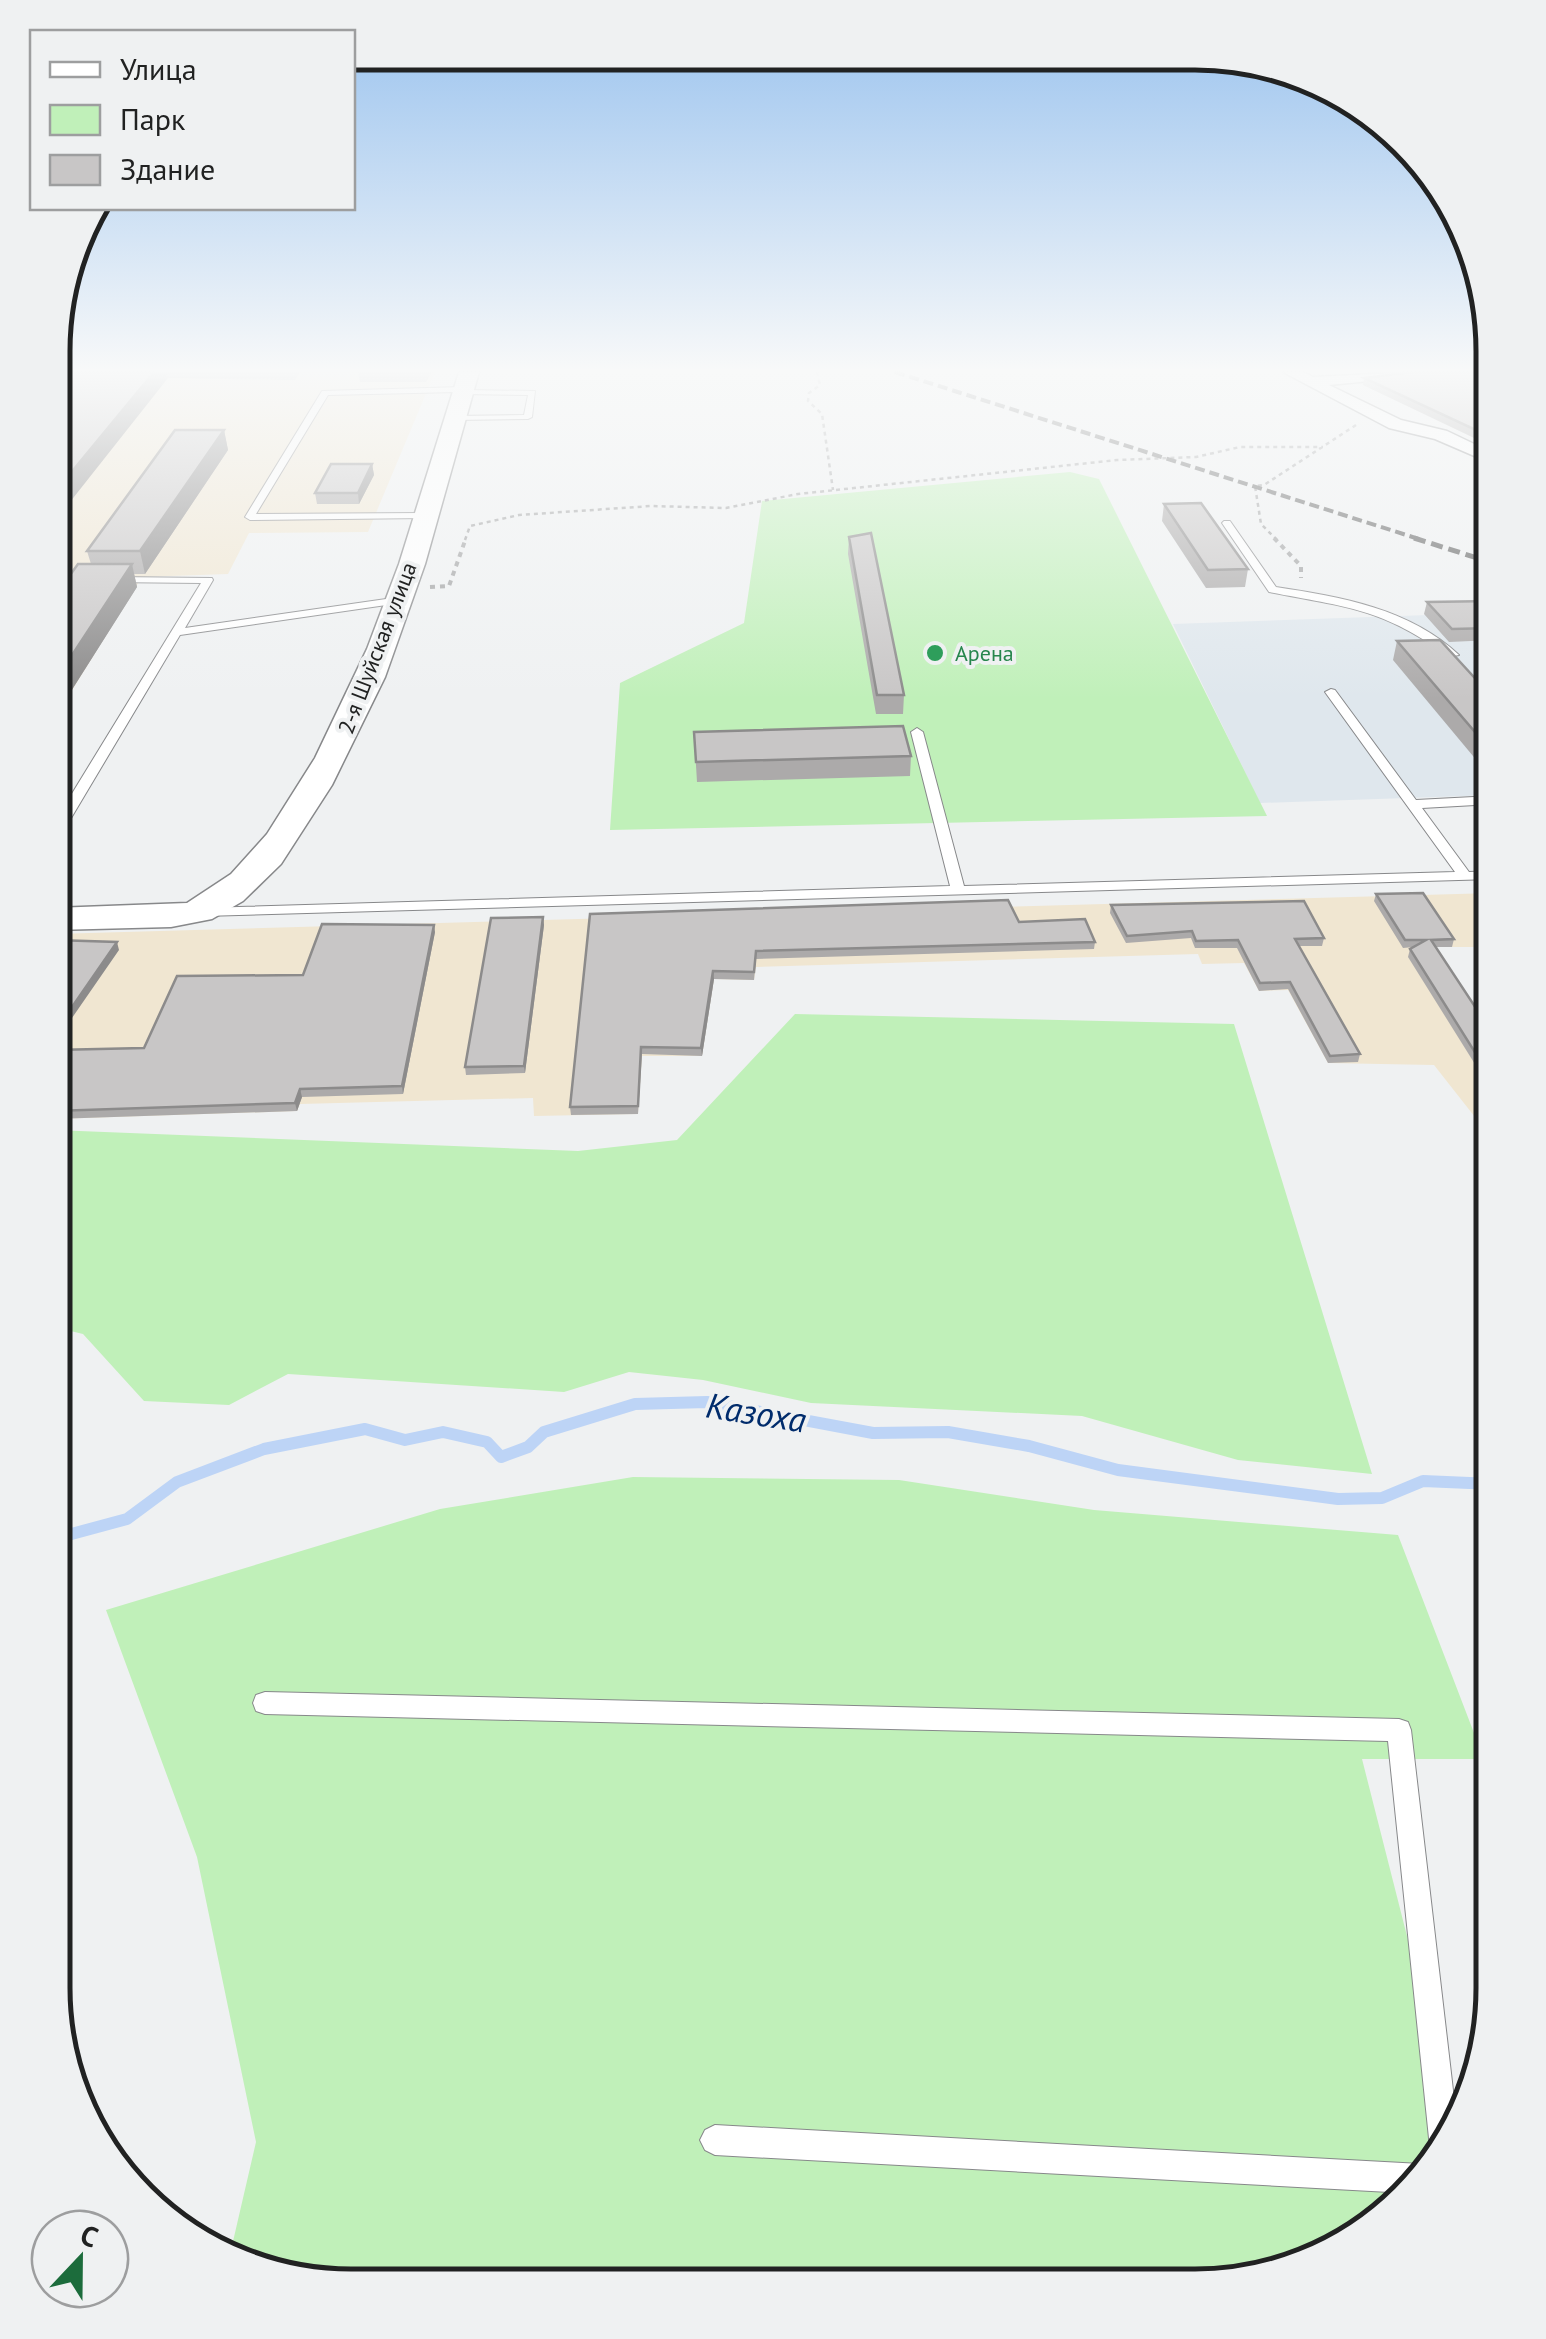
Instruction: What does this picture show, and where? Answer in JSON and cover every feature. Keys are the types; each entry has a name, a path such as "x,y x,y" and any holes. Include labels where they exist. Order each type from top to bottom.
{"street":[{"name":"2-я Шуйская улица","path":"70,918 194,913 235,893 277,847 335,756 402,594 434,481"}],"lane":[{"path":"271,481 250,517 423,516"},
{"path":"1227,523 1273,590 1372,607 1418,627 1463,666"},
{"path":"70,809 208,580 94,580"},
{"path":"178,632 402,594"},
{"path":"1331,692 1466,877"},
{"path":"917,732 958,891"},
{"path":"1414,804 1476,801"},
{"path":"194,913 1476,876"},
{"path":"235,893 276,910"},
{"path":"265,1703 1399,1730 1442,2121"},
{"path":"715,2140 1401,2178"}],"path":[{"path":"831,481 832,490"},
{"path":"402,594 449,586 470,526 519,516 651,506 726,508 916,481"},
{"path":"1263,481 1255,486 1261,524 1302,566 1301,594"}],"shaded area":[{"path":"70,481 389,481 368,532 249,533 228,574 142,577 70,694"},
{"path":"1476,613 1476,796 1260,803 1173,624"},
{"path":"1476,893 1476,947 1431,947 1476,1018 1476,1118 1434,1065 1328,1063 1288,990 1259,991 1244,963 1202,964 1198,954 756,967 754,980 714,979 702,1056 642,1056 638,1114 534,1116 533,1098 300,1104 297,1111 70,1118 70,934"}],"green space":[{"name":"Арена","path":"973,481 1100,481 1267,816 610,830 620,683 744,623 762,501"},
{"path":"795,1014 1234,1024 1372,1474 1238,1460 1082,1416 811,1403 703,1380 629,1372 564,1392 288,1374 229,1405 144,1401 83,1334 70,1331 70,1131 578,1151 677,1140"},
{"path":"633,1477 899,1480 1094,1510 1398,1535 1475,1736 1475,1759 1362,1759 1450,2105 1429,2144 1380,2199 1351,2222 1302,2248 1250,2264 1213,2268 351,2269 314,2267 278,2259 233,2242 256,2142 197,1857 106,1610 440,1509"}],"building":[{"path":"138,481 188,481 140,551 87,551"},
{"path":"322,481 364,481 358,493 315,493"},
{"path":"1201,503 1248,569 1208,570 1164,504"},
{"path":"871,533 904,695 877,695 849,537"},
{"path":"78,564 132,564 70,658 70,575"},
{"path":"1476,601 1476,628 1452,629 1427,602"},
{"path":"1440,640 1476,679 1476,733 1397,641"},
{"path":"903,726 911,756 696,762 694,732"},
{"path":"1423,893 1454,939 1431,940 1476,1008 1476,1053 1410,949 1426,940 1405,940 1376,894"},
{"path":"1008,900 1019,922 1085,919 1095,942 756,951 754,972 713,971 701,1048 641,1047 638,1106 570,1107 590,914"},
{"path":"1304,901 1324,938 1295,939 1360,1054 1330,1056 1290,982 1260,983 1238,940 1196,941 1192,931 1127,936 1111,905"},
{"path":"543,917 524,1066 465,1067 491,918"},
{"path":"322,924 434,925 402,1086 300,1089 295,1103 70,1110 70,1050 144,1048 177,976 303,975"},
{"path":"70,941 117,942 70,1010"}],"waterway":[{"name":"Казоха","path":"70,1534 127,1519 177,1482 264,1449 365,1429 405,1440 443,1432 487,1442 501,1457 528,1447 544,1432 635,1404 707,1402 873,1433 948,1432 1029,1446 1118,1470 1338,1499 1382,1498 1423,1481 1475,1483"}],"railway":[{"path":"1237,481 1422,540"},
{"path":"1414,538 1476,558"}],"place":[{"name":"Арена","path":"935,653"}]}
